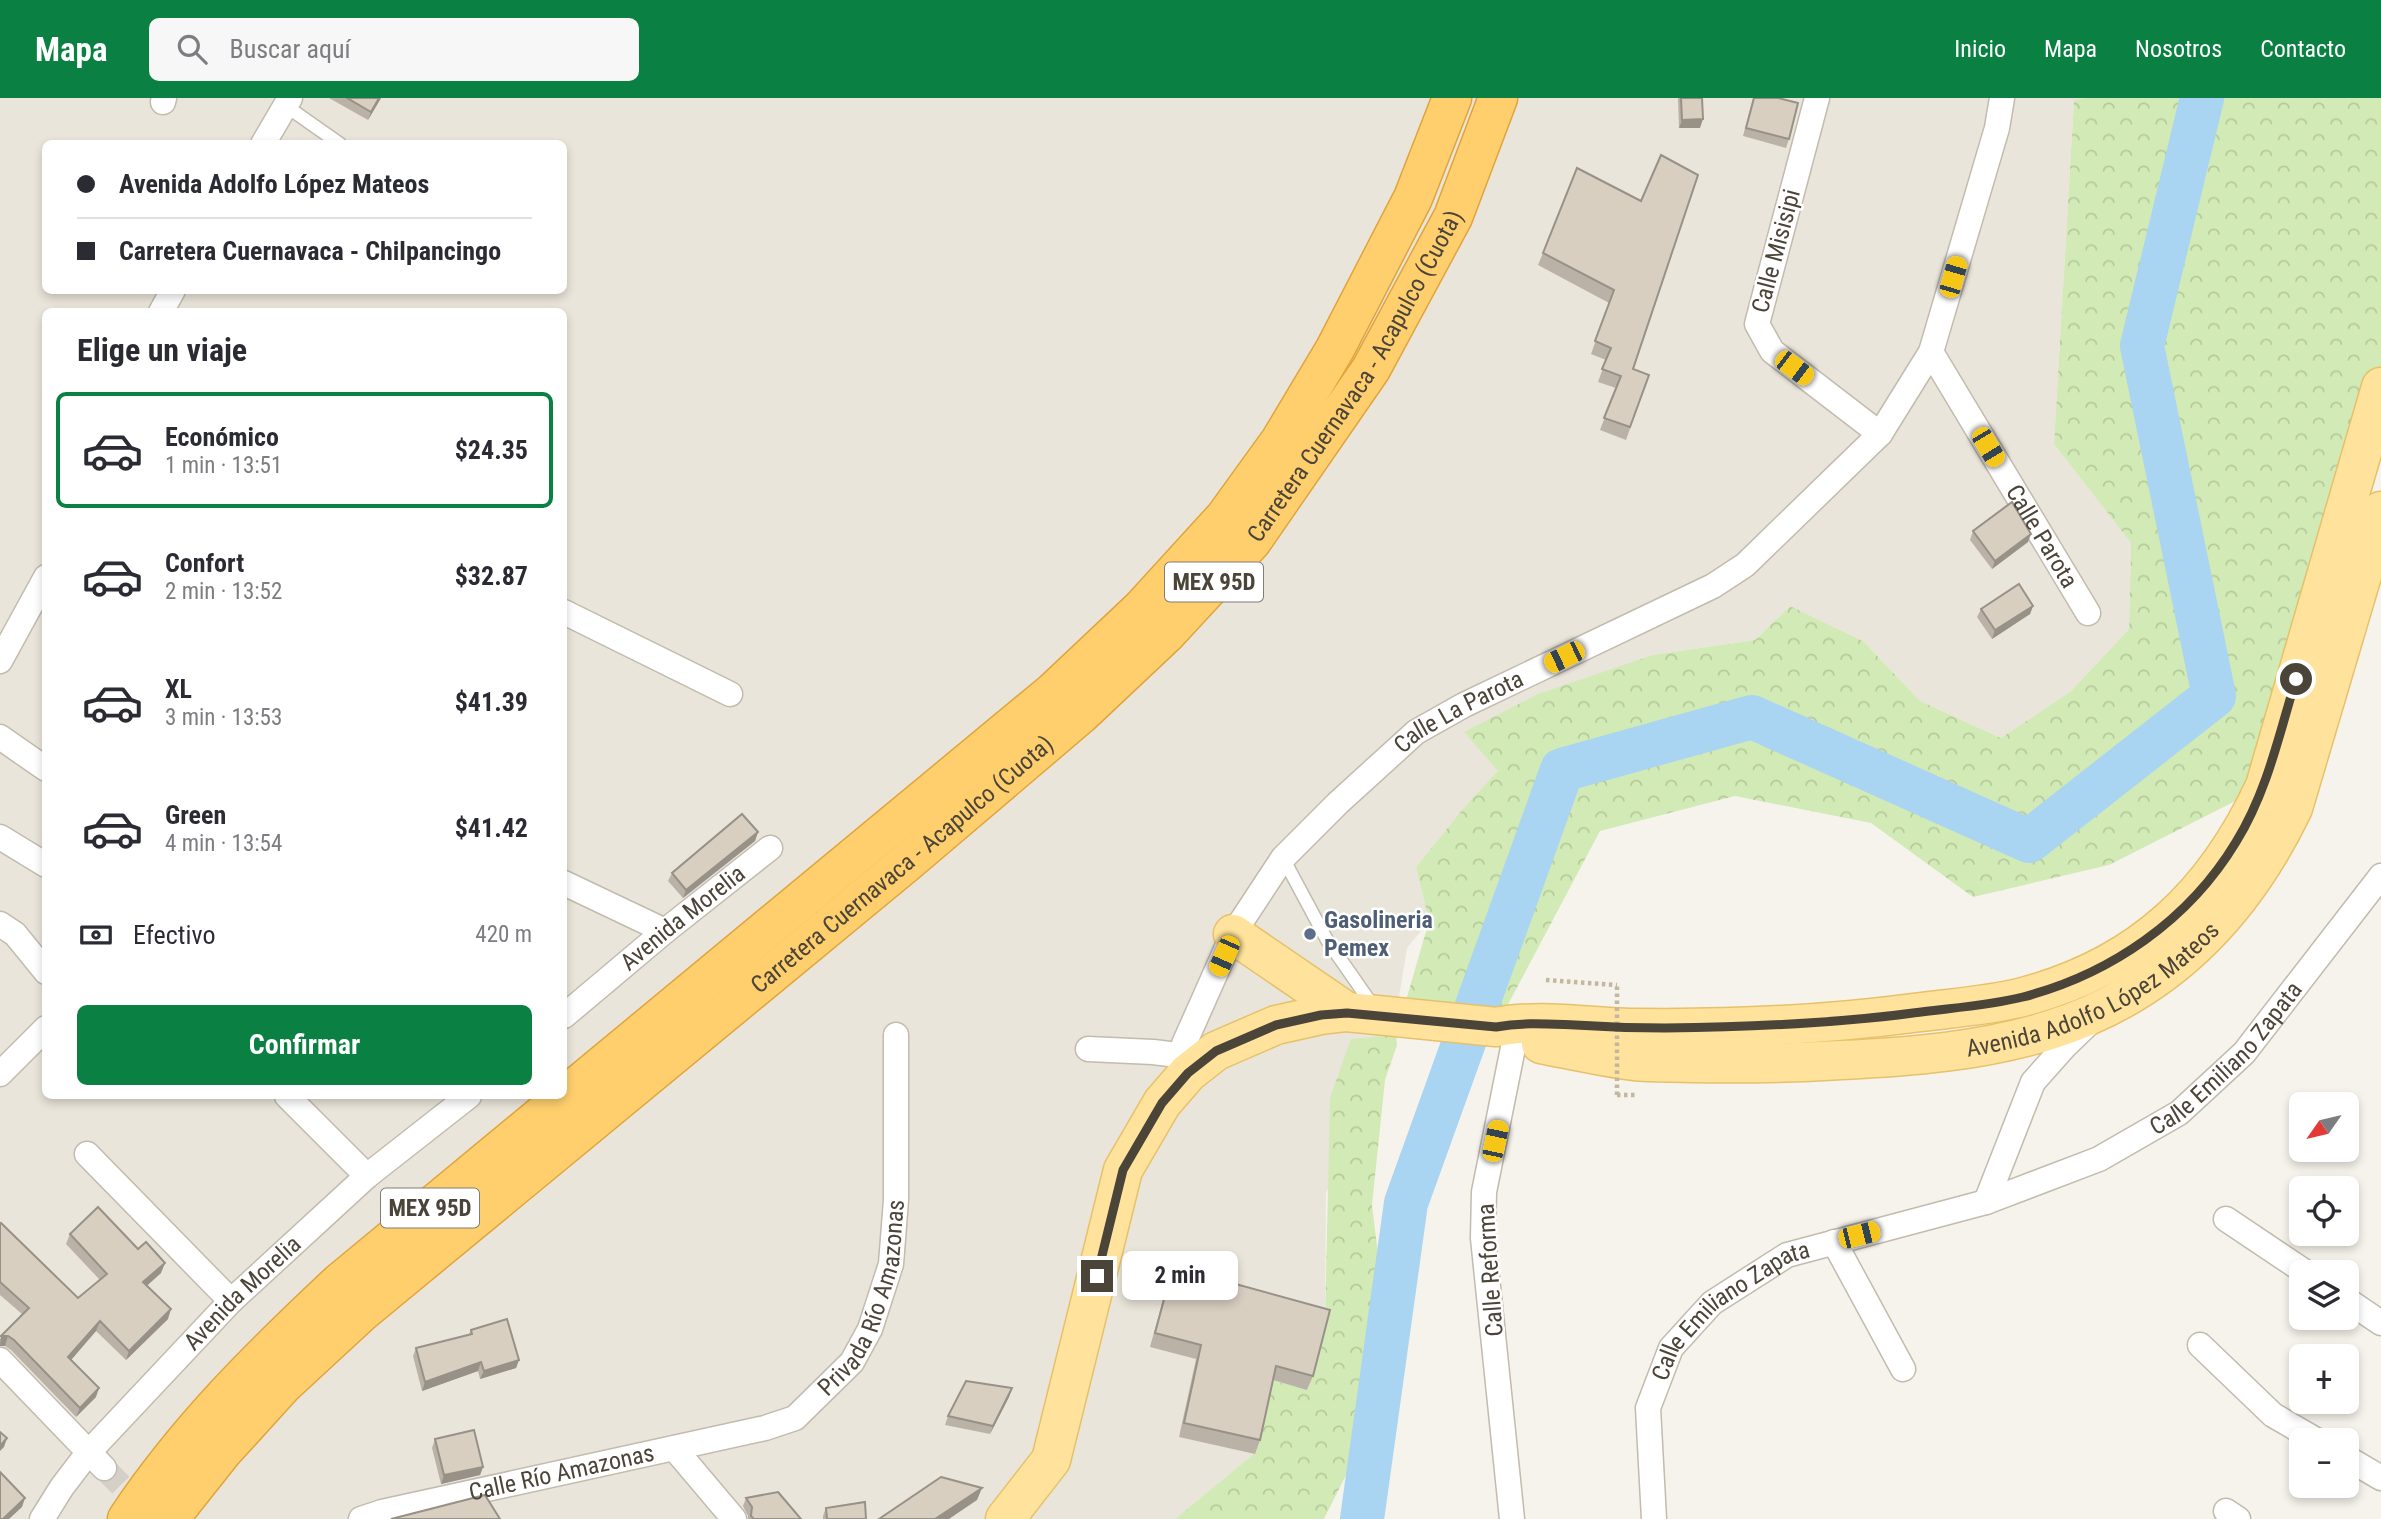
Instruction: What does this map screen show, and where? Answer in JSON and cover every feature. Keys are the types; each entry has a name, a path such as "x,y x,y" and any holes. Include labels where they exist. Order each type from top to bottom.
{"highway":[{"name":"Carretera Cuernavaca - Acapulco (Cuota)","path":"567,1094 1053,692 1141,609 1225,517 1280,441 1335,349 1406,210 1452,98"},
{"name":"Carretera Cuernavaca - Acapulco (Cuota)","path":"169,1519 223,1451 283,1385 362,1312 906,863 1080,715 1166,634 1252,541 1371,369 1453,217 1499,98"},
{"name":"Carretera Cuernavaca - Acapulco (Cuota)","path":"127,1519 203,1420 258,1359 339,1283 561,1099"}],"main road":[{"name":"Avenida Adolfo López Mateos","path":"1503,1028 1766,1027 1883,1017 1973,1005 2021,997 2055,987 2109,963 2149,937 2197,894 2218,870 2241,834 2264,786 2381,387"},
{"name":"Avenida Adolfo López Mateos","path":"1503,1028 1636,1061 1768,1064 1898,1057 1994,1043 2050,1030 2104,1008 2134,992 2163,973 2215,927 2259,871 2277,841 2292,808 2381,510"},
{"path":"1233,934 1376,1015"},
{"path":"1006,1519 1051,1460 1123,1170 1187,1064 1276,1025 1321,1015 1376,1015 1503,1028"}],"street":[{"name":"Calle Misisipi","path":"1817,98 1757,324 1772,351 1880,434"},
{"name":"Calle La Parota","path":"1187,1064 1184,1044 1233,934 1283,858 1338,803 1416,732 1464,705 1713,586 1745,565 1880,434 1931,352 1997,128 2002,98"},
{"path":"265,140 288,102"},
{"name":"Calle Parota","path":"1931,352 2088,613"},
{"path":"0,661 42,584"},
{"path":"567,613 730,694"},
{"path":"0,737 42,766"},
{"path":"0,837 42,863"},
{"name":"Avenida Morelia","path":"567,1013 770,848"},
{"name":"Calle Emiliano Zapata","path":"1654,1519 1648,1408 1671,1348 1712,1303 1787,1255 1986,1202 2099,1159 2179,1113 2244,1052 2381,876"},
{"path":"567,884 665,931"},
{"path":"0,924 15,934 42,967"},
{"path":"1986,1202 2033,1082 2065,1045 2104,1008"},
{"name":"Calle Reforma","path":"1503,1028 1485,1192 1483,1238 1512,1519"},
{"path":"0,1074 42,1032"},
{"name":"Privada Río Amazonas","path":"674,1448 765,1428 795,1418 852,1362 870,1329 891,1264 897,1200 896,1035"},
{"path":"1088,1049 1153,1052 1187,1064"},
{"path":"290,1099 367,1176"},
{"name":"Avenida Morelia","path":"42,1519 62,1488 96,1460 231,1301 367,1176 465,1099"},
{"path":"87,1154 231,1301"},
{"path":"2226,1219 2289,1261"},
{"path":"1834,1242 1903,1369"},
{"path":"2359,1308 2381,1323"},
{"path":"2200,1345 2273,1416 2294,1428"},
{"path":"0,1360 96,1460"},
{"name":"Calle Río Amazonas","path":"361,1519 382,1512 674,1448 734,1519"},
{"path":"2359,1465 2381,1478"}],"lane":[{"path":"288,102 335,140"},
{"path":"1283,858 1327,940 1376,1015"}],"path":[{"path":"1546,980 1617,985 1617,1095 1646,1094"}],"shaded area":[{"path":"0,98 2087,98 2074,101 2054,444 2131,543 2129,629 2070,692 2001,738 1920,701 1863,641 1790,606 1755,640 1653,655 1465,733 1499,770 1467,804 1416,867 1429,921 1407,948 1396,1016 1396,1035 1326,1193 1325,1324 1307,1390 1255,1454 1175,1519 0,1519"}],"green space":[{"path":"2381,98 2381,386 2265,786 2109,865 1973,897 1871,823 1735,796 1600,831 1496,1027 1396,1036 1397,1045 1385,1080 1372,1205 1386,1321 1363,1441 1324,1519 1175,1519 1254,1454 1270,1380 1308,1389 1325,1324 1330,1098 1351,1039 1396,1035 1429,921 1416,867 1467,804 1498,771 1464,732 1538,694 1653,655 1755,640 1790,606 1863,641 1920,701 2001,738 2070,692 2129,629 2131,543 2054,444 2074,100"}],"building":[{"path":"347,98 379,98 371,112"},
{"path":"1681,98 1702,98 1703,119 1682,120"},
{"path":"1754,98 1778,98 1798,103 1789,139 1746,128"},
{"path":"1661,155 1698,175 1633,369 1649,375 1630,427 1604,418 1621,376 1602,369 1611,348 1595,341 1614,290 1543,253 1577,168 1641,201"},
{"path":"2012,502 2031,534 1995,561 1973,531"},
{"path":"2019,584 2033,606 1995,630 1981,609"},
{"path":"742,814 758,832 686,890 672,873"},
{"path":"98,1207 138,1249 146,1242 165,1263 143,1282 171,1309 129,1351 100,1321 68,1357 99,1388 80,1408 14,1340 1,1336 29,1308 0,1282 0,1224 78,1298 107,1274 70,1234"},
{"path":"1176,1255 1206,1264 1203,1275 1330,1310 1313,1376 1276,1366 1260,1440 1184,1423 1201,1345 1155,1333"},
{"path":"507,1319 519,1360 484,1371 481,1362 425,1382 416,1348 472,1334 471,1330"},
{"path":"966,1381 1012,1388 993,1426 948,1416"},
{"path":"474,1430 483,1467 444,1475 435,1439"},
{"path":"0,1432 7,1438 0,1446"},
{"path":"0,1472 25,1498 3,1519 0,1519"},
{"path":"941,1477 982,1488 935,1519 879,1519"},
{"path":"778,1492 801,1519 754,1519 751,1516 752,1507 746,1498"},
{"path":"485,1495 500,1519 391,1519"},
{"path":"865,1502 866,1519 827,1519 826,1508"}],"waterway":[{"path":"1362,1519 1406,1203 1562,770 1752,717 2029,841 2214,696 2142,346 2202,98"}],"tunnel":[{"path":"104,1468 147,1512"}],"place":[{"name":"Gasolineria Pemex","path":"1310,934"}],"route":[{"path":"1097,1276 1123,1170 1162,1103 1188,1073 1216,1051 1276,1025 1321,1015 1347,1013 1496,1027 1518,1023 1636,1028 1766,1027 1883,1017 1985,1003 2021,997 2088,974 2120,957 2174,917 2218,870 2244,829 2264,786 2296,679"}]}
